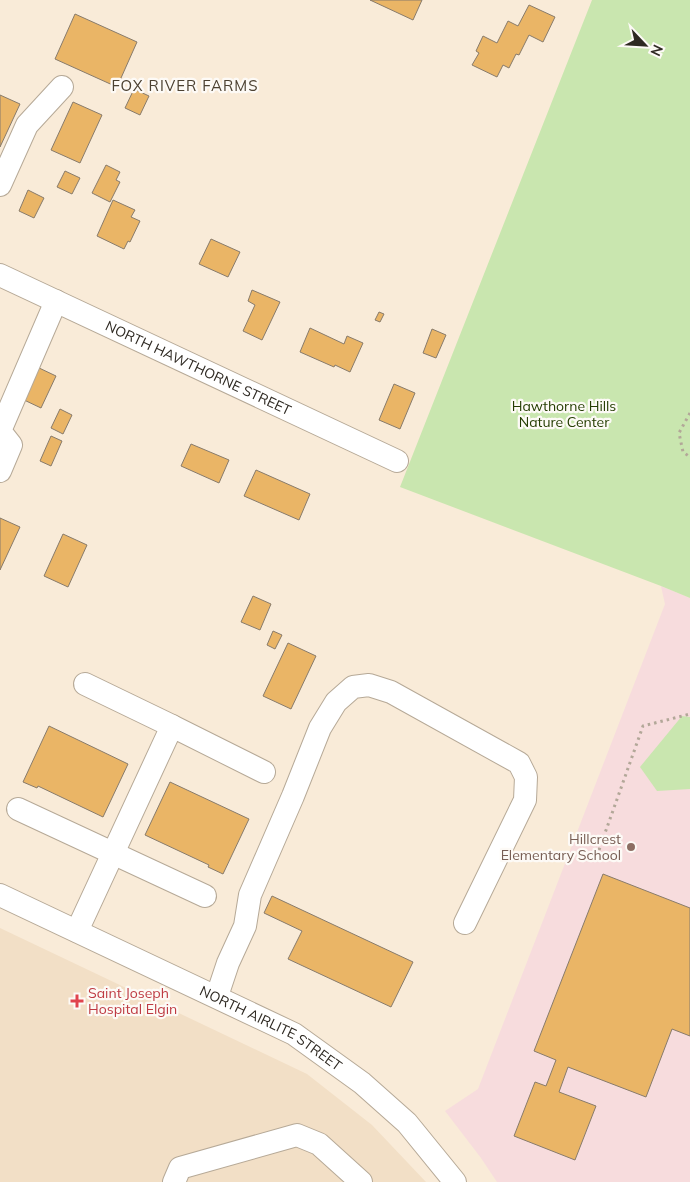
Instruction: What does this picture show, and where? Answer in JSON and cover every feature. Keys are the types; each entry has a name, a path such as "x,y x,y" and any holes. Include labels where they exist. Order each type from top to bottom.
{"street":[{"path":"0,185 27,125 62,87"},
{"name":"NORTH HAWTHORNE STREET","path":"0,275 397,461"},
{"path":"0,471 11,445 0,431 56,301"},
{"path":"85,684 264,772"},
{"path":"217,996 228,963 245,926 250,895 320,728 336,702 353,687 368,685 391,692 519,763 526,777 525,800 465,923"},
{"path":"77,931 172,726"},
{"path":"18,809 205,896"},
{"name":"NORTH AIRLITE STREET","path":"0,895 294,1034 362,1083 406,1123 455,1182"},
{"path":"174,1182 180,1168 297,1135 318,1144 361,1182"}],"path":[{"path":"690,413 680,433 683,452 690,457"},
{"path":"600,850 643,726 690,714"}],"shaded area":[{"name":"Hillcrest Elementary School","path":"661,586 690,598 690,1182 497,1182 445,1111 478,1089 665,604"},
{"name":"Saint Joseph Hospital Elgin","path":"0,928 307,1074 372,1125 426,1182 0,1182"}],"green space":[{"name":"Hawthorne Hills Nature Center","path":"592,0 690,0 690,598 400,487"},
{"path":"682,716 690,717 690,789 657,791 640,767"}],"building":[{"path":"370,0 422,0 413,20"},
{"path":"529,5 555,17 543,42 529,35 519,55 516,54 509,68 503,65 497,77 472,65 479,53 476,51 483,36 497,43 508,21 518,26"},
{"path":"75,14 137,42 117,87 55,59"},
{"path":"134,89 149,96 140,115 125,108"},
{"path":"0,95 20,104 0,147"},
{"path":"73,102 102,115 80,163 51,150"},
{"path":"106,165 120,172 116,180 120,182 110,202 92,193"},
{"path":"65,171 80,178 72,194 57,187"},
{"path":"28,190 44,198 34,218 19,211"},
{"path":"113,200 135,210 131,217 140,221 130,242 128,241 124,249 97,236"},
{"path":"211,239 240,252 228,277 199,264"},
{"path":"252,290 280,302 262,340 243,331 255,305 248,301"},
{"path":"379,312 384,314 380,322 375,320"},
{"path":"310,328 344,344 347,336 363,343 350,372 300,352"},
{"path":"432,329 446,335 436,358 423,353"},
{"path":"37,367 56,376 41,408 22,399"},
{"path":"394,384 415,393 400,429 379,420"},
{"path":"60,409 72,415 63,434 51,428"},
{"path":"51,436 62,441 51,466 40,461"},
{"path":"191,444 229,460 219,483 181,466"},
{"path":"256,470 310,494 299,520 244,496"},
{"path":"0,518 20,527 0,570"},
{"path":"63,534 87,545 68,587 44,576"},
{"path":"253,596 271,604 260,630 241,622"},
{"path":"273,631 282,635 275,649 267,645"},
{"path":"288,643 316,656 291,709 263,696"},
{"path":"49,726 128,764 103,817 38,786 37,788 23,782"},
{"path":"170,782 249,819 223,874 208,867 209,865 145,835"},
{"path":"603,874 690,908 690,1036 672,1029 646,1097 568,1067 559,1092 596,1106 575,1160 514,1136 535,1082 546,1086 556,1060 534,1051"},
{"path":"272,896 413,962 391,1007 288,959 302,931 264,913"}],"place":[{"name":"Hillcrest Elementary School","path":"631,847"},
{"name":"Saint Joseph Hospital Elgin","path":"77,1001"}],"district":[{"name":"FOX RIVER FARMS","path":"185,86"}]}
